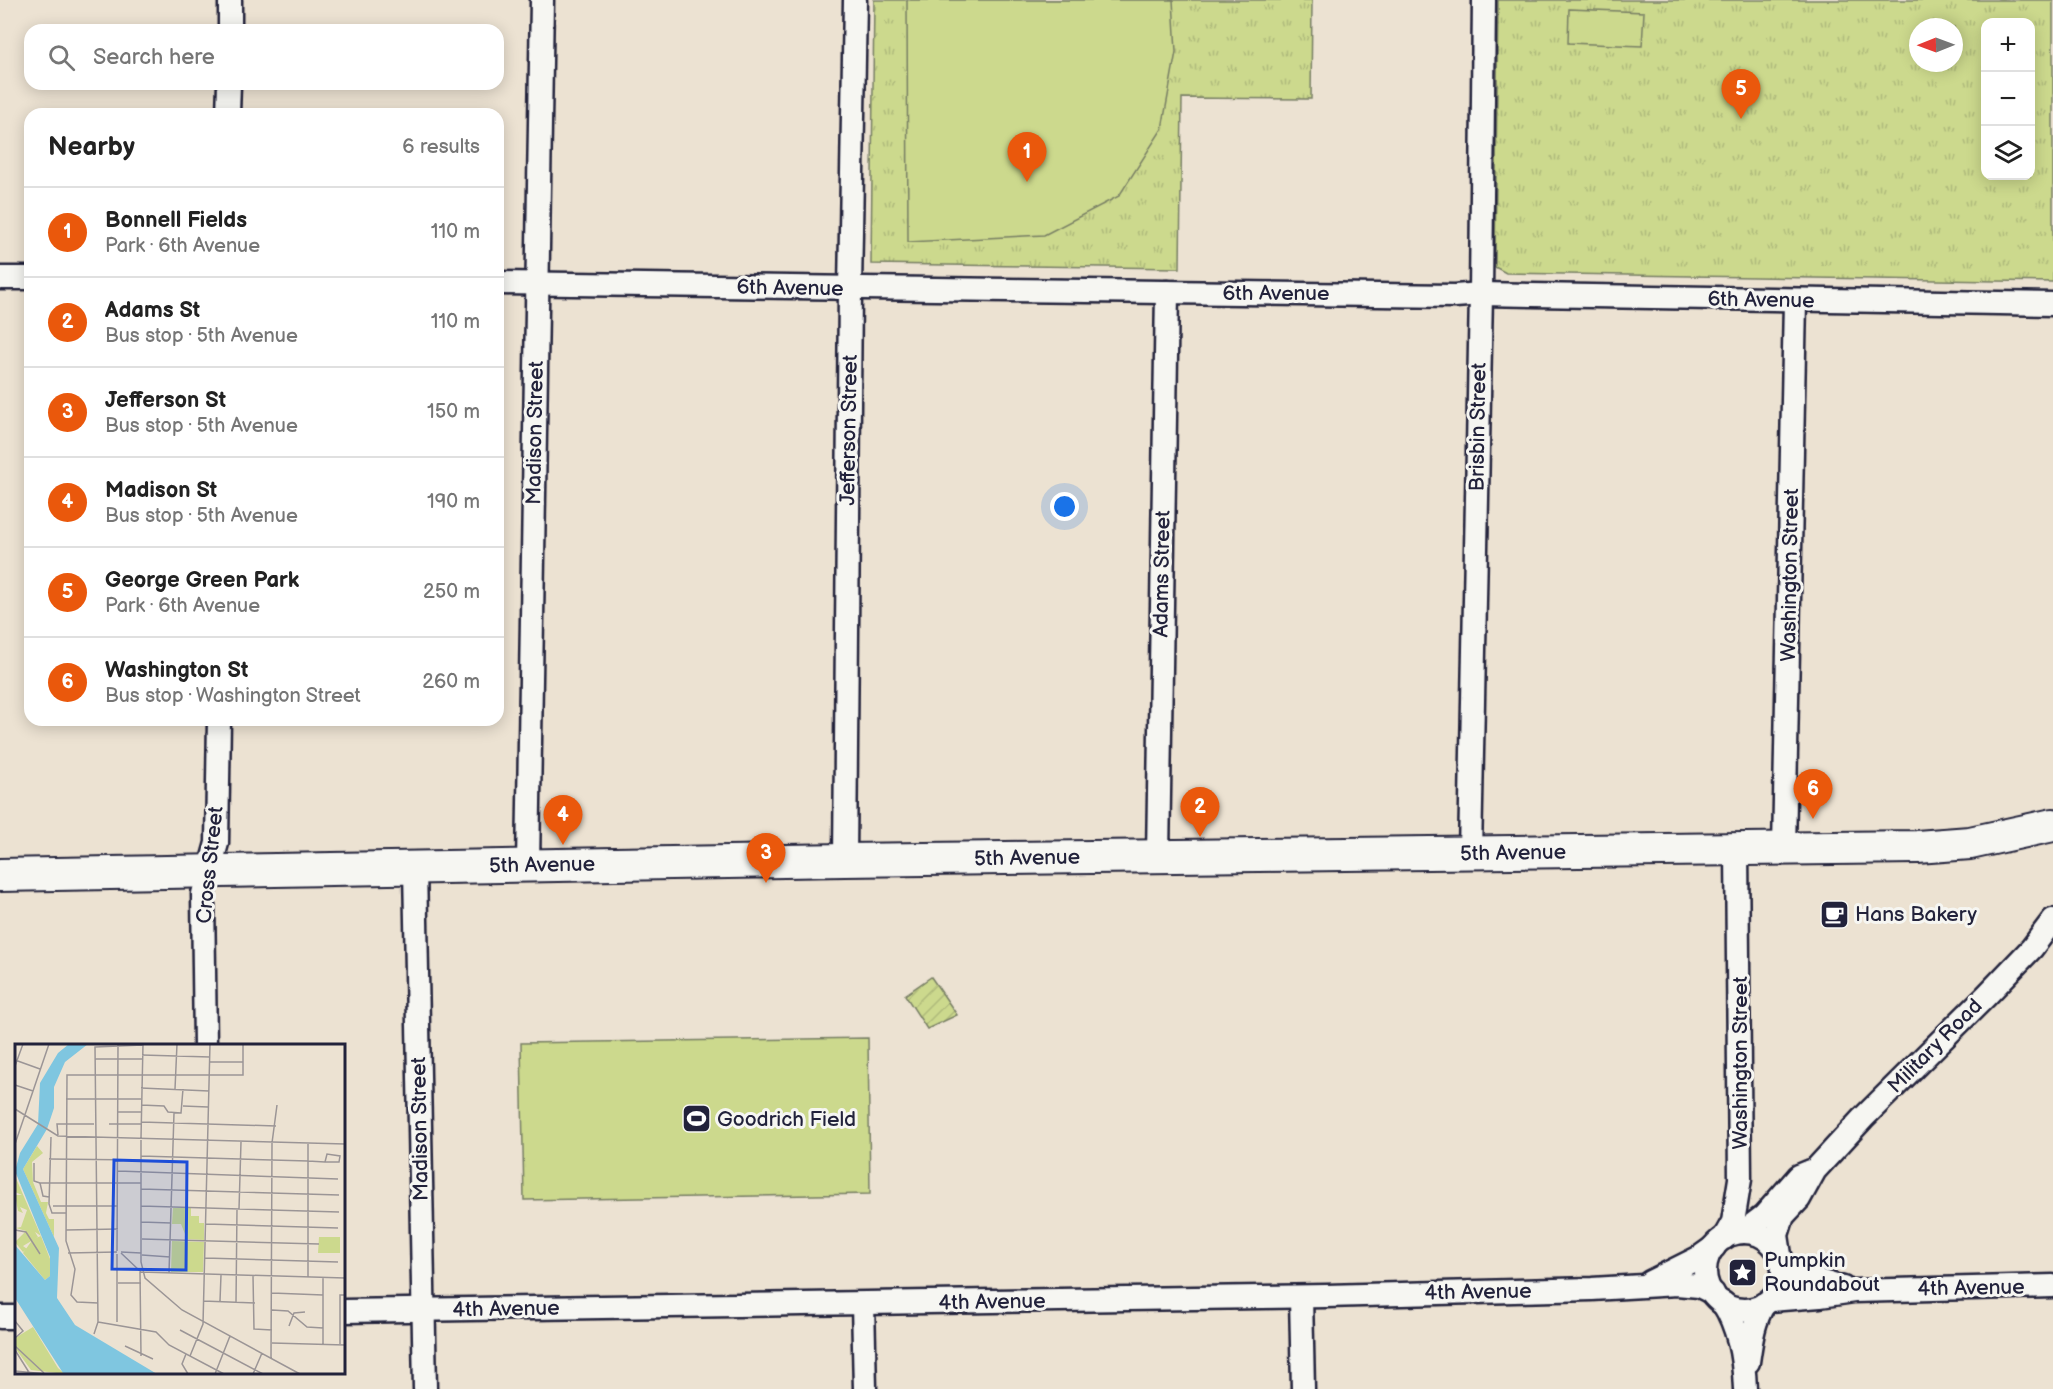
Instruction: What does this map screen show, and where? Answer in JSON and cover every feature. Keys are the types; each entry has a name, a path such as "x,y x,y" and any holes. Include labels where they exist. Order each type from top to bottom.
{"main road":[{"name":"5th Avenue","path":"0,874 1938,846 1970,843 2053,825"}],"street":[{"path":"230,0 230,24"},
{"name":"Madison Street","path":"528,865 542,0"},
{"name":"Jefferson Street","path":"845,860 855,0"},
{"name":"Brisbin Street","path":"1470,854 1484,0"},
{"path":"228,108 229,90"},
{"path":"0,278 24,278"},
{"name":"6th Avenue","path":"504,283 1455,296 1480,294 2053,304"},
{"name":"Adams Street","path":"1158,856 1167,292"},
{"name":"Washington Street","path":"1784,849 1796,301"},
{"name":"Cross Street","path":"205,1044 203,894 217,843 219,726"},
{"name":"Washington Street","path":"1727,1239 1740,1179 1737,849"},
{"name":"Madison Street","path":"416,868 425,1389"},
{"name":"Military Road","path":"1781,1261 1777,1235 1783,1216 1799,1199 1815,1170 2032,948 2053,920"},
{"name":"Military Road","path":"1727,1239 1764,1216 1799,1176 1815,1170"},
{"path":"1756,1233 1767,1239 1781,1261 1780,1286 1758,1314 1745,1386 1738,1335 1731,1317 1706,1276 1706,1263 1727,1239 1756,1233"},
{"name":"4th Avenue","path":"1641,1286 1700,1257 1727,1239"},
{"name":"4th Avenue","path":"1781,1261 1796,1274 1813,1281 1854,1291"},
{"name":"4th Avenue","path":"345,1311 1301,1297 1592,1290 1677,1284 1699,1286 1718,1298"},
{"name":"4th Avenue","path":"1767,1302 1854,1291 2053,1286"},
{"path":"1301,1297 1303,1389"},
{"path":"1718,1298 1739,1310 1752,1309 1767,1302"},
{"path":"863,1304 865,1389"}],"green space":[{"path":"874,0 1312,0 1311,99 1182,98 1180,268 871,264"},
{"path":"907,0 1173,0 1176,52 1162,129 1119,196 1044,235 908,242"},
{"path":"1498,0 2053,0 2053,282 1506,273 1495,267"},
{"path":"1569,9 1644,12 1642,46 1568,43"},
{"path":"931,977 957,1015 927,1029 905,995"},
{"name":"Goodrich Field","path":"868,1038 870,1194 524,1200 521,1043"}],"place":[{"name":"George Green Park","path":"1741,119"},
{"name":"Bonnell Fields","path":"1027,182"},
{"name":"Washington St","path":"1813,819"},
{"name":"Adams St","path":"1200,837"},
{"name":"Madison St","path":"563,845"},
{"name":"Jefferson St","path":"766,883"},
{"name":"Hans Bakery","path":"1834,914"},
{"name":"Goodrich Field","path":"696,1119"},
{"name":"Pumpkin Roundabout","path":"1743,1272"}]}
